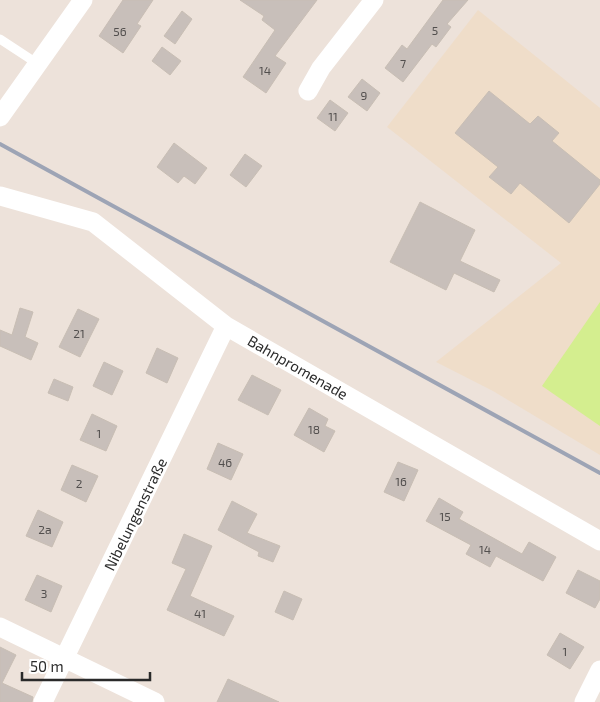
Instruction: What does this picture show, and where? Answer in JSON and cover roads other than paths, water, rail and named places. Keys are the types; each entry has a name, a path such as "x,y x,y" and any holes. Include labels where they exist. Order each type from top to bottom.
{"street":[{"path":"0,117 8,100 38,64 84,0"},
{"path":"308,91 321,68 374,0"},
{"name":"Bahnpromenade","path":"0,196 93,222 226,326 600,541"},
{"name":"Nibelungenstraße","path":"43,702 226,326"},
{"path":"0,627 155,702"},
{"path":"584,702 600,670"}],"lane":[{"path":"0,39 38,64"}],"railway":[{"path":"0,144 600,473"}]}
